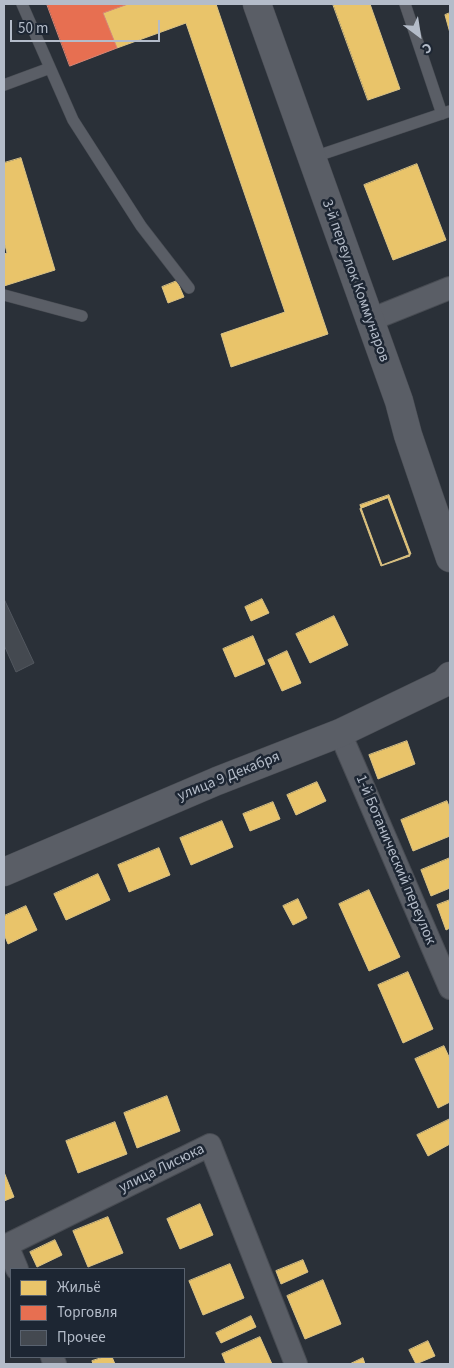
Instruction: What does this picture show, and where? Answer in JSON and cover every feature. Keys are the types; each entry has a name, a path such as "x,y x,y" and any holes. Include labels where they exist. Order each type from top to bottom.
{"street":[{"name":"3-й переулок Коммунаров","path":"258,4 311,158 399,401 408,435 450,558"},
{"path":"370,320 450,288"},
{"name":"улица 9 Декабря","path":"4,872 217,781 340,732 444,683 450,676"},
{"name":"1-й Ботанический переулок","path":"340,732 450,988"},
{"name":"улица Лисюка","path":"17,1268 7,1245 210,1145 296,1364"}],"lane":[{"path":"22,4 73,120 141,226 190,288"},
{"path":"311,158 446,113 405,4"},
{"path":"4,85 50,68"},
{"path":"4,295 82,316"}],"building: Жильё":[{"path":"128,4 216,4 328,334 231,367 221,334 285,312 186,23 117,48 103,13"},
{"path":"333,4 370,4 400,89 368,100"},
{"path":"450,13 450,33 445,15"},
{"path":"21,158 55,270 4,286 4,254 7,253 4,241 4,163"},
{"path":"417,164 446,240 393,260 364,185"},
{"path":"177,281 184,297 168,303 162,287"},
{"path":"389,495 411,554 382,565 360,505"},
{"path":"388,498 410,556 381,566 360,509"},
{"path":"262,599 269,613 251,621 245,607"},
{"path":"334,616 348,645 310,663 296,634"},
{"path":"253,636 265,664 235,677 223,649"},
{"path":"287,651 301,683 282,691 268,660"},
{"path":"407,741 415,764 378,779 369,755"},
{"path":"317,782 326,801 296,815 287,795"},
{"path":"447,801 450,809 450,836 413,851 401,820"},
{"path":"273,802 280,819 250,831 243,814"},
{"path":"222,821 233,847 191,865 180,838"},
{"path":"159,848 170,875 129,892 118,865"},
{"path":"450,858 450,888 431,896 421,870"},
{"path":"98,874 110,900 66,920 54,894"},
{"path":"369,890 400,957 369,971 339,904"},
{"path":"298,899 307,918 293,925 283,906"},
{"path":"450,900 450,928 446,930 437,905"},
{"path":"26,906 37,930 8,944 4,934 4,916"},
{"path":"408,972 433,1029 403,1043 378,985"},
{"path":"444,1046 450,1059 450,1102 438,1108 415,1059"},
{"path":"167,1096 180,1131 137,1148 124,1113"},
{"path":"450,1119 450,1144 428,1156 417,1135"},
{"path":"115,1122 127,1154 78,1173 66,1141"},
{"path":"4,1172 14,1197 4,1201"},
{"path":"200,1204 213,1235 180,1249 167,1219"},
{"path":"108,1217 123,1253 88,1267 73,1231"},
{"path":"55,1240 62,1255 37,1267 30,1252"},
{"path":"303,1260 308,1272 281,1284 276,1271"},
{"path":"230,1264 244,1298 203,1315 189,1281"},
{"path":"323,1280 341,1324 305,1339 287,1296"},
{"path":"251,1316 256,1327 221,1343 216,1333"},
{"path":"260,1337 272,1364 226,1364 222,1354"},
{"path":"428,1341 435,1356 416,1364 409,1350"},
{"path":"101,1358 112,1358 115,1364 93,1364 92,1361"},
{"path":"363,1358 365,1364 350,1364"}],"building: Торговля":[{"path":"47,4 128,4 103,13 117,48 70,66"}],"building: Прочее":[{"path":"5,601 34,663 16,672 4,645"}]}
